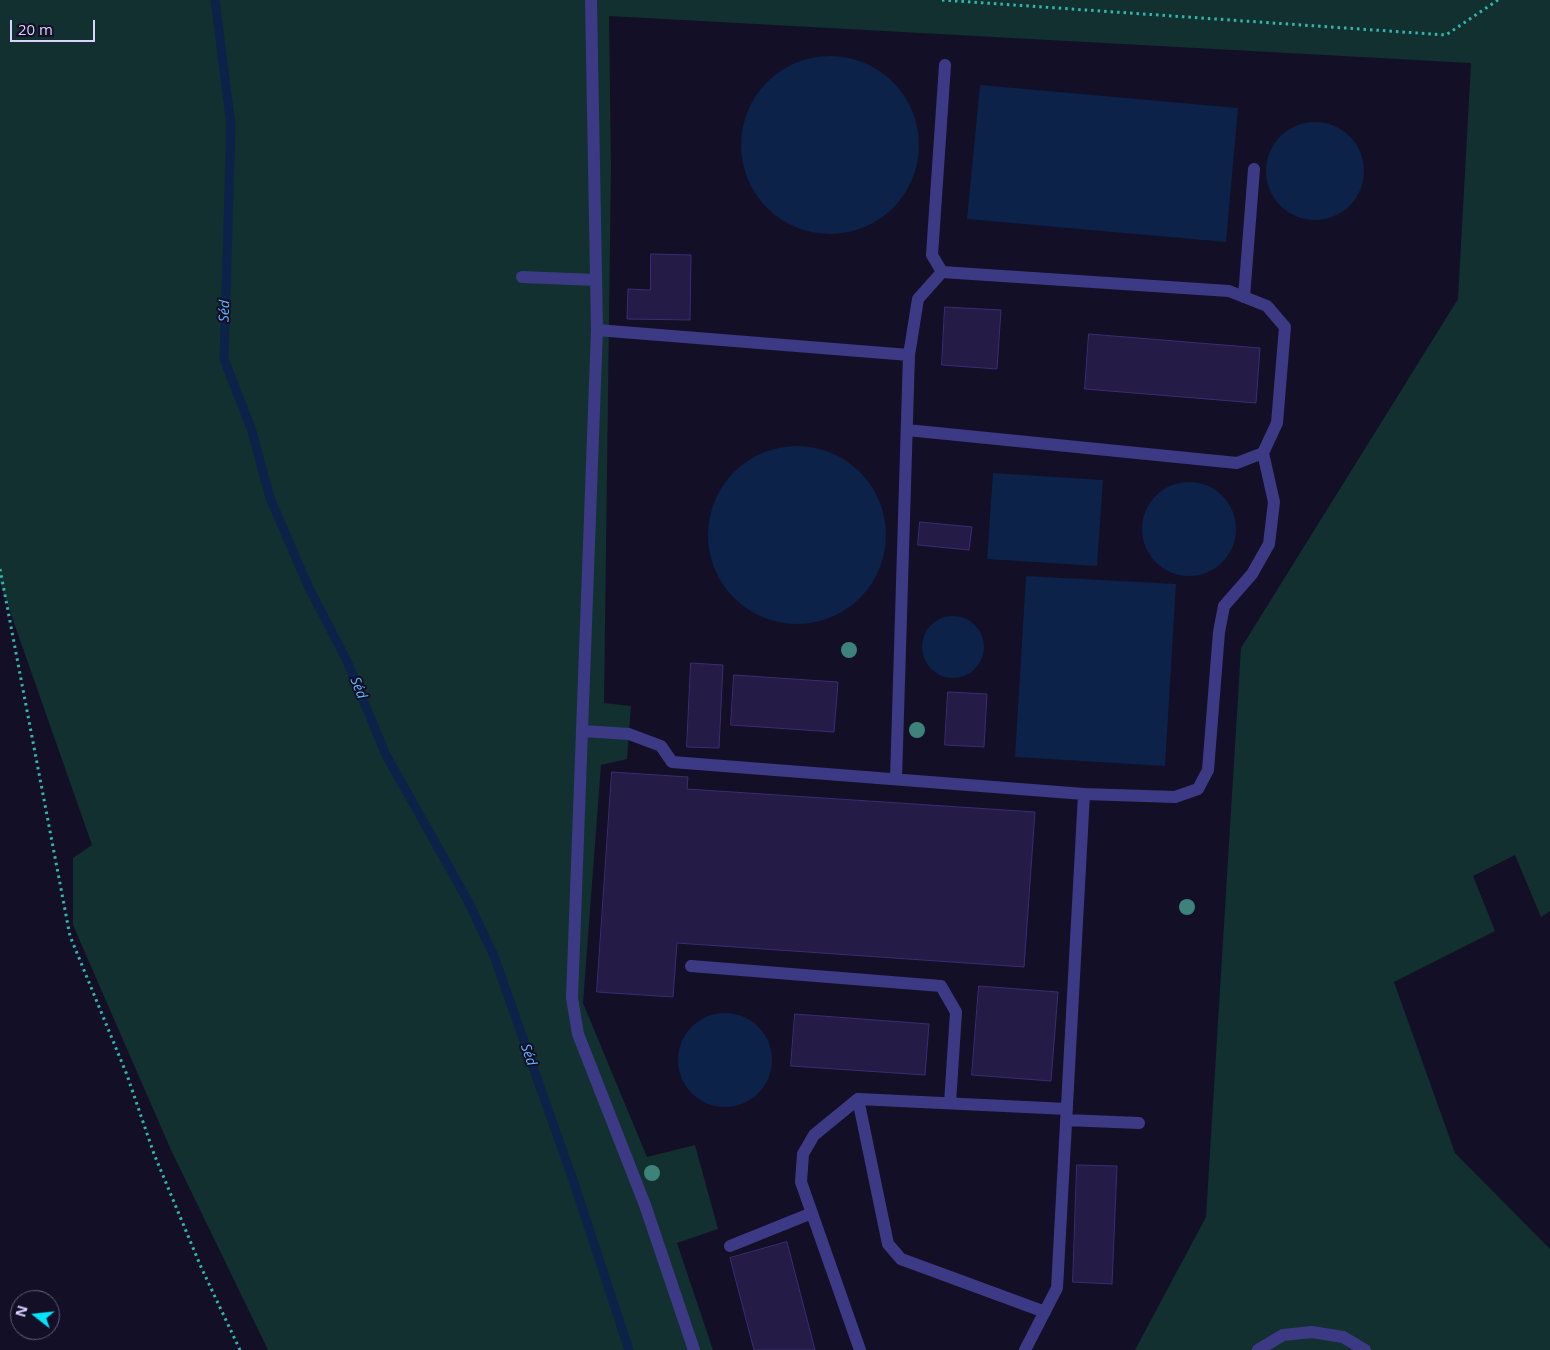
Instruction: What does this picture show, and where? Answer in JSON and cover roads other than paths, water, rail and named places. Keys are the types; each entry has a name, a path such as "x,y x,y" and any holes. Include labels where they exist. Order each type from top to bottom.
{"lane":[{"path":"591,0 597,330 572,998 578,1034 645,1205 694,1350"},
{"path":"942,272 932,256 945,66"},
{"path":"1244,297 1254,169"},
{"path":"583,731 629,734 661,746 672,762 1084,794 1175,798 1198,789 1208,770 1219,632 1224,606 1252,574 1269,544 1274,502 1263,453 1277,423 1285,327 1267,306 1229,291 942,272"},
{"path":"896,779 909,355 918,299 942,272"},
{"path":"522,277 596,280"},
{"path":"597,330 909,355"},
{"path":"907,430 1237,463 1263,453"},
{"path":"1025,1350 1057,1288 1084,794"},
{"path":"691,966 941,986 956,1012 950,1103"},
{"path":"860,1350 802,1182 804,1154 814,1135 858,1100 950,1103 1139,1123"},
{"path":"858,1100 888,1244 901,1259 1044,1312"},
{"path":"730,1246 812,1212"},
{"path":"1258,1350 1283,1334 1312,1332 1343,1337 1365,1350"}],"water":[{"path":"821,56 839,56 864,63 879,71 893,82 904,96 912,111 919,136 919,154 912,179 904,194 893,208 879,219 856,230 839,234 821,234 804,230 788,223 774,214 761,201 745,171 741,154 741,136 745,119 752,103 761,89 774,76 804,60"},
{"path":"980,85 1238,108 1226,242 967,219"},
{"path":"1315,122 1334,126 1349,137 1360,152 1364,171 1360,190 1349,205 1334,216 1315,220 1296,216 1281,205 1270,190 1266,171 1270,152 1281,137 1296,126"},
{"path":"788,446 806,446 831,453 846,461 860,472 871,486 879,501 886,526 886,544 879,569 871,584 860,598 846,609 823,620 806,624 788,624 771,620 755,613 741,604 728,591 712,561 708,544 708,526 712,509 719,493 728,479 741,466 771,450"},
{"path":"993,473 1103,480 1097,566 987,559"},
{"path":"1189,482 1207,486 1222,496 1232,511 1236,529 1232,547 1222,562 1207,572 1189,576 1171,572 1156,562 1146,547 1142,529 1146,511 1156,496 1171,486"},
{"path":"1026,576 1176,584 1165,766 1015,757"},
{"path":"953,616 970,621 975,625 979,630 984,647 979,664 975,669 970,673 953,678 936,673 931,669 927,664 922,647 927,630 931,625 936,621"},
{"path":"725,1013 743,1017 758,1027 768,1042 772,1060 768,1078 758,1093 743,1103 725,1107 707,1103 692,1093 682,1078 678,1060 682,1042 692,1027 707,1017"}],"waterway":[{"name":"Séd","path":"215,0 231,125 224,359 252,431 270,498 309,588 347,661 386,755 468,901 494,956 574,1183 629,1350"}]}
